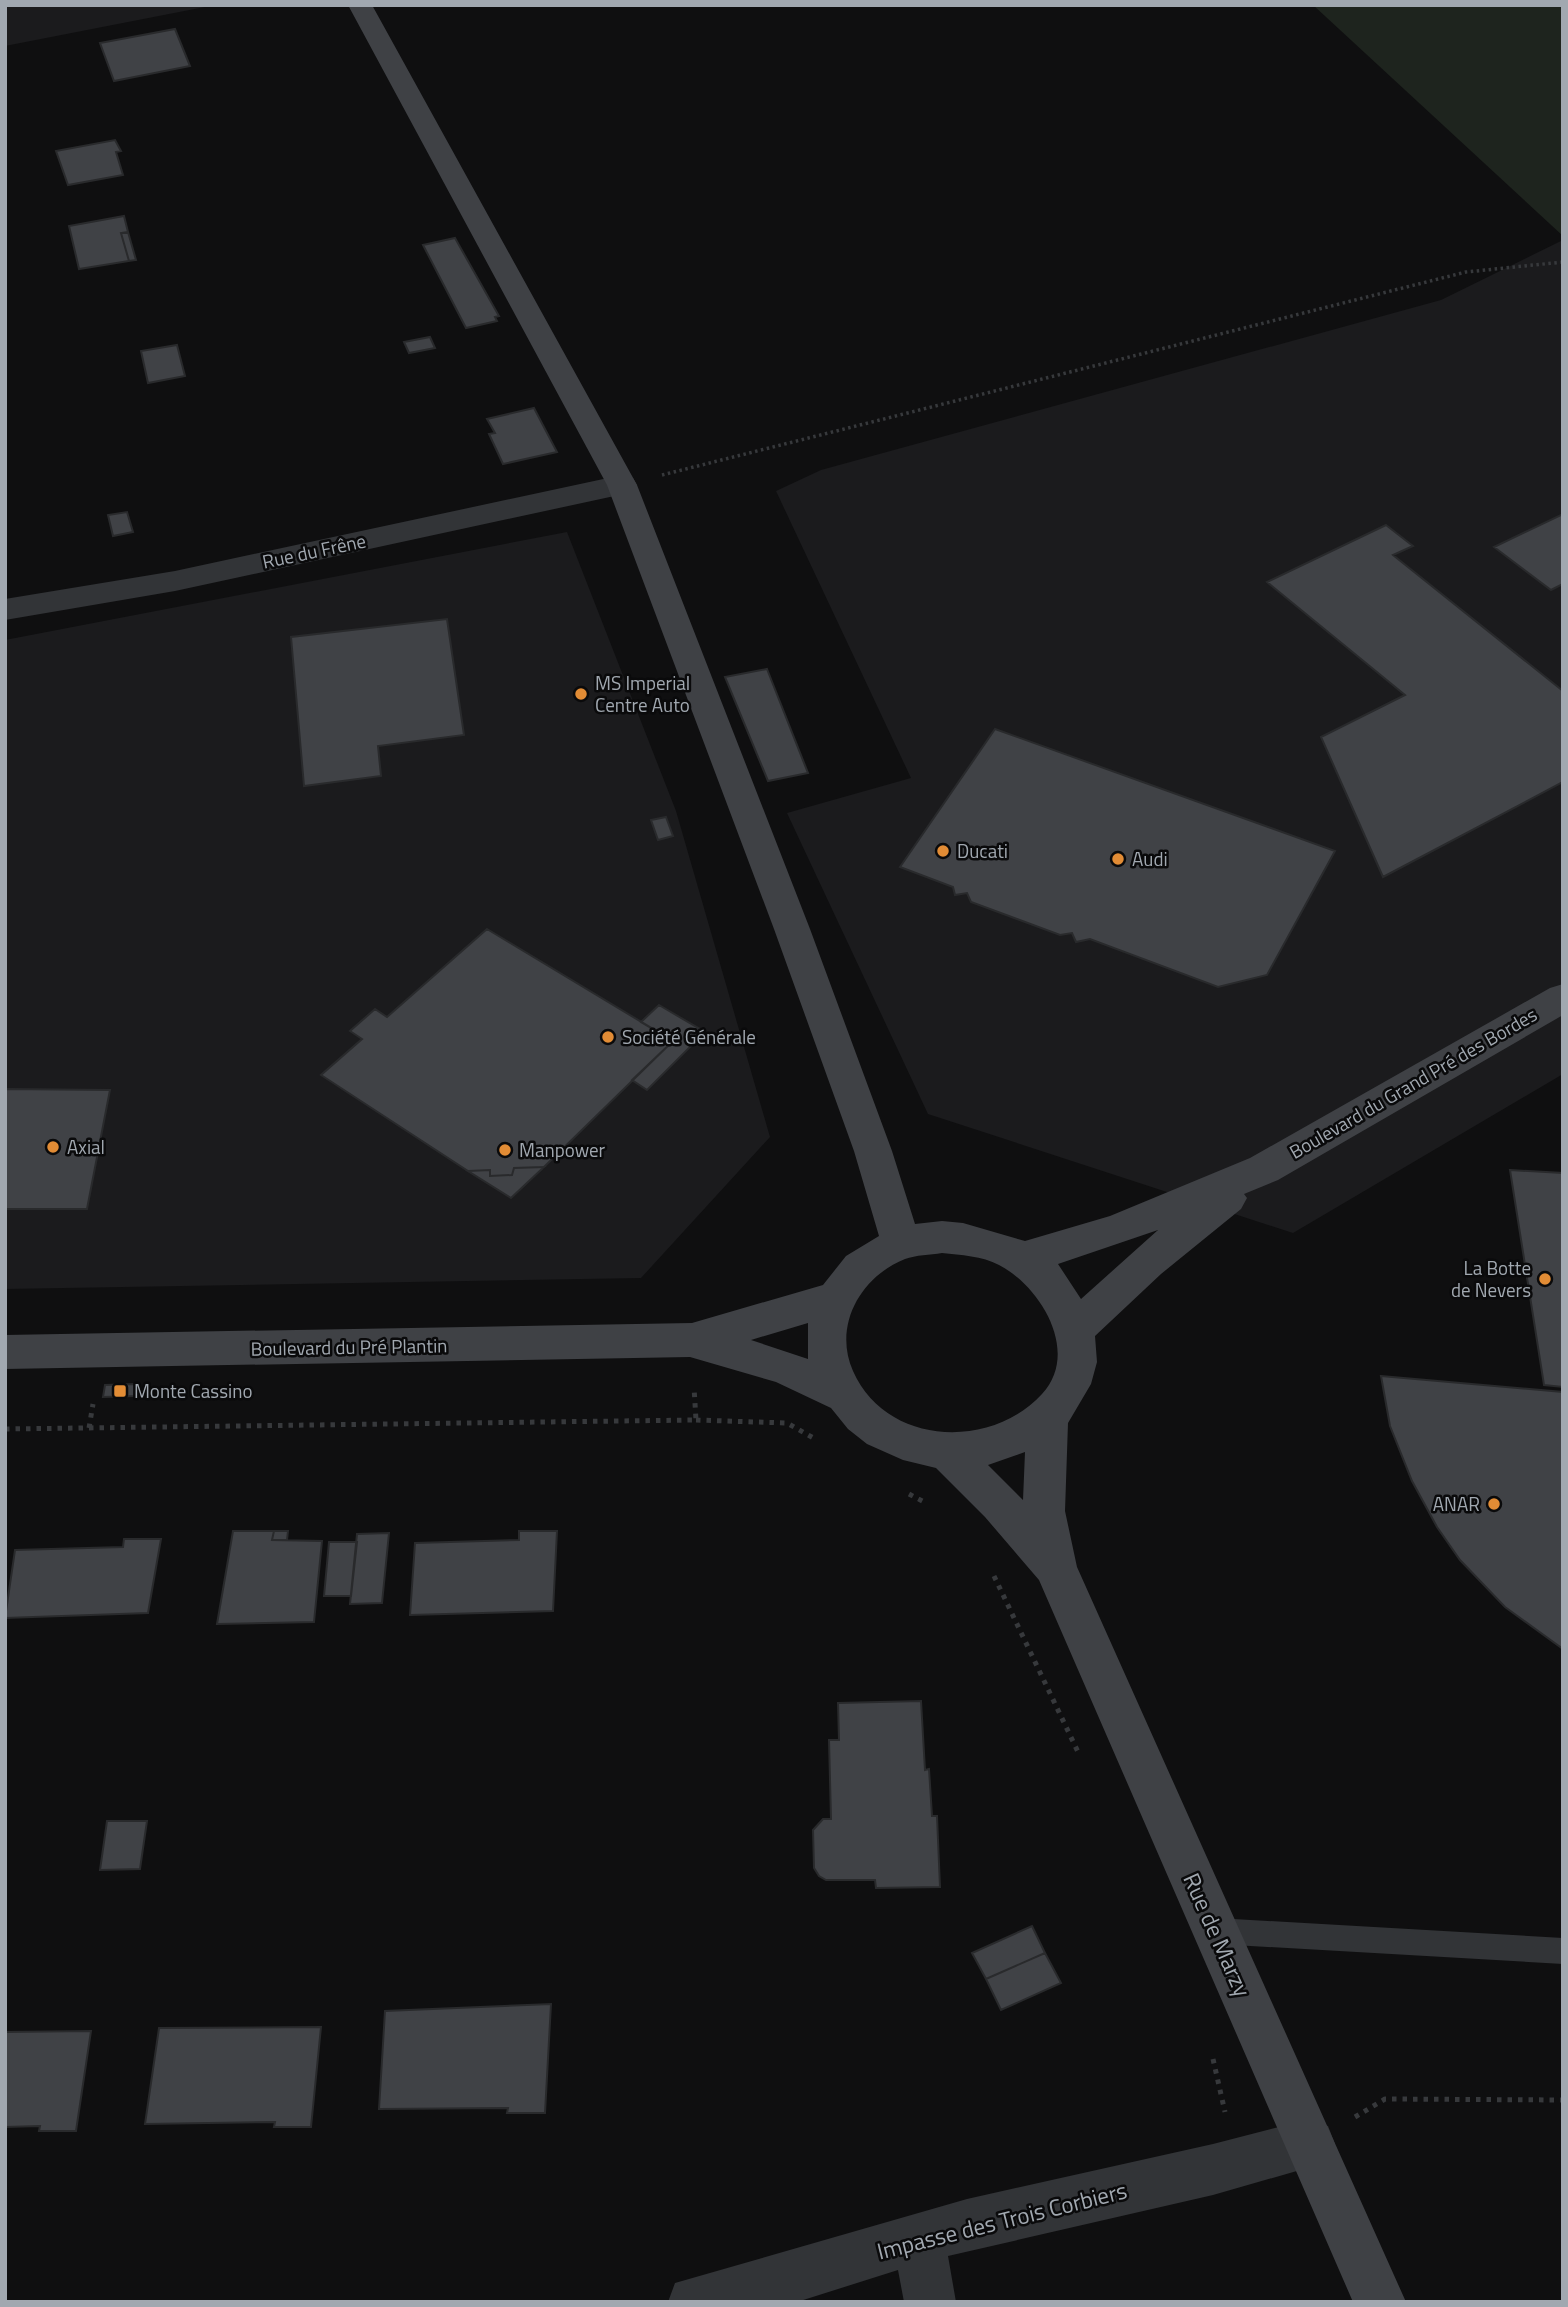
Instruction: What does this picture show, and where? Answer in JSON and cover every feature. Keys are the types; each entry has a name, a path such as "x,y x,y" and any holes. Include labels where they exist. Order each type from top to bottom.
{"main road":[{"path":"359,5 622,485 806,968 873,1151 901,1244"},
{"name":"Boulevard du Grand Pré des Bordes","path":"1022,1258 1118,1230 1264,1169 1563,998"},
{"name":"Boulevard du Grand Pré des Bordes","path":"1076,1329 1147,1262 1264,1169"},
{"path":"942,1237 983,1242 1022,1258 1046,1277 1065,1302 1076,1329 1076,1361 1067,1391 1047,1418 1018,1438 983,1449 945,1450 904,1442 869,1422 842,1394 827,1362 825,1329 835,1298 851,1275 874,1256 901,1244 942,1237"},
{"name":"Boulevard du Pré Plantin","path":"5,1352 692,1340 835,1298"},
{"name":"Boulevard du Pré Plantin","path":"692,1340 785,1367 842,1394"},
{"name":"Rue de Marzy","path":"1047,1418 1044,1511 1055,1567 1380,2302"},
{"name":"Rue de Marzy","path":"945,1450 1000,1504 1055,1567"}],"street":[{"name":"Rue du Frêne","path":"5,610 175,581 622,485"},
{"name":"Impasse des Trois Corbiers","path":"694,2302 746,2292 919,2238 1237,2165 1310,2144"},
{"path":"919,2238 930,2302"}],"lane":[{"path":"1216,1931 1563,1951"}],"path":[{"path":"622,485 1466,272 1563,262"},
{"path":"692,1340 696,1420"},
{"path":"89,1428 93,1404"},
{"path":"5,1429 696,1420 787,1423 822,1443"},
{"path":"898,1488 930,1505"},
{"path":"992,1571 1084,1764"},
{"path":"1211,2051 1237,2165"},
{"path":"1310,2144 1385,2099 1563,2100"}],"shaded area":[{"path":"5,5 215,5 5,46"},
{"path":"1313,5 1563,5 1563,236"},
{"path":"1563,240 1563,1074 1293,1233 928,1114 787,813 911,778 776,491 821,470 1441,300"},
{"path":"567,532 676,811 770,1137 641,1278 5,1289 5,640"}],"building":[{"path":"175,29 190,66 114,81 100,43"},
{"path":"115,140 121,151 116,152 123,175 68,185 56,151"},
{"path":"124,216 128,232 121,233 129,261 79,269 69,226"},
{"path":"128,232 136,260 129,261 121,233"},
{"path":"455,238 499,316 495,317 497,321 466,328 423,245"},
{"path":"430,337 435,348 409,353 404,342"},
{"path":"177,345 185,376 148,383 141,351"},
{"path":"534,408 557,452 503,464 489,434 495,433 487,419"},
{"path":"127,512 133,532 113,536 108,515"},
{"path":"1563,514 1563,584 1551,590 1494,547"},
{"path":"1386,525 1413,546 1393,555 1563,691 1563,782 1383,877 1321,737 1405,695 1267,582"},
{"path":"447,619 464,735 378,746 381,776 304,786 291,637"},
{"path":"767,669 808,773 768,781 725,677"},
{"name":"Audi","path":"995,729 1335,851 1267,975 1218,987 1090,939 1076,942 1072,933 1060,935 971,902 967,893 955,895 953,887 900,867"},
{"path":"666,817 673,836 658,840 651,820"},
{"path":"487,929 673,1041 544,1167 514,1168 512,1175 490,1176 490,1170 468,1171 321,1075 362,1039 350,1031 375,1009 387,1017"},
{"path":"659,1005 705,1032 647,1090 632,1080 673,1041 641,1022"},
{"path":"5,1089 110,1090 87,1209 5,1209"},
{"path":"544,1167 511,1198 468,1171 490,1170 490,1176 512,1175 514,1168"},
{"name":"La Botte de Nevers","path":"1510,1170 1563,1173 1563,1387 1544,1385"},
{"name":"ANAR","path":"1381,1376 1563,1392 1563,1649 1505,1607 1460,1560 1437,1527 1412,1481 1390,1426"},
{"path":"136,1384 134,1396 103,1397 105,1385"},
{"path":"233,1531 274,1531 272,1540 322,1541 314,1622 217,1624"},
{"path":"274,1531 288,1531 287,1540 272,1540"},
{"path":"519,1531 557,1531 553,1611 410,1615 415,1543 519,1540"},
{"path":"389,1533 382,1603 350,1604 357,1534"},
{"path":"124,1539 161,1539 148,1613 5,1618 15,1550 123,1547"},
{"path":"329,1542 357,1542 351,1596 324,1596"},
{"path":"921,1701 925,1770 929,1769 932,1816 937,1816 940,1887 876,1888 875,1880 826,1880 819,1876 814,1868 813,1830 823,1819 831,1819 829,1740 839,1740 838,1703"},
{"path":"107,1821 147,1821 140,1869 100,1870"},
{"path":"1032,1926 1045,1953 986,1979 972,1953"},
{"path":"1045,1953 1061,1983 1001,2010 986,1979"},
{"path":"551,2004 545,2113 507,2113 508,2108 379,2109 385,2011"},
{"path":"321,2027 311,2127 274,2127 275,2122 145,2124 159,2028"},
{"path":"91,2031 76,2131 39,2131 40,2126 5,2127 5,2032"}],"place":[{"name":"MS Imperial Centre Auto","path":"581,694"},
{"name":"Ducati","path":"943,851"},
{"name":"Audi","path":"1118,859"},
{"name":"Société Générale","path":"608,1037"},
{"name":"Axial","path":"53,1147"},
{"name":"Manpower","path":"505,1150"},
{"name":"La Botte de Nevers","path":"1545,1279"},
{"name":"Monte Cassino","path":"120,1391"},
{"name":"ANAR","path":"1494,1504"}]}
